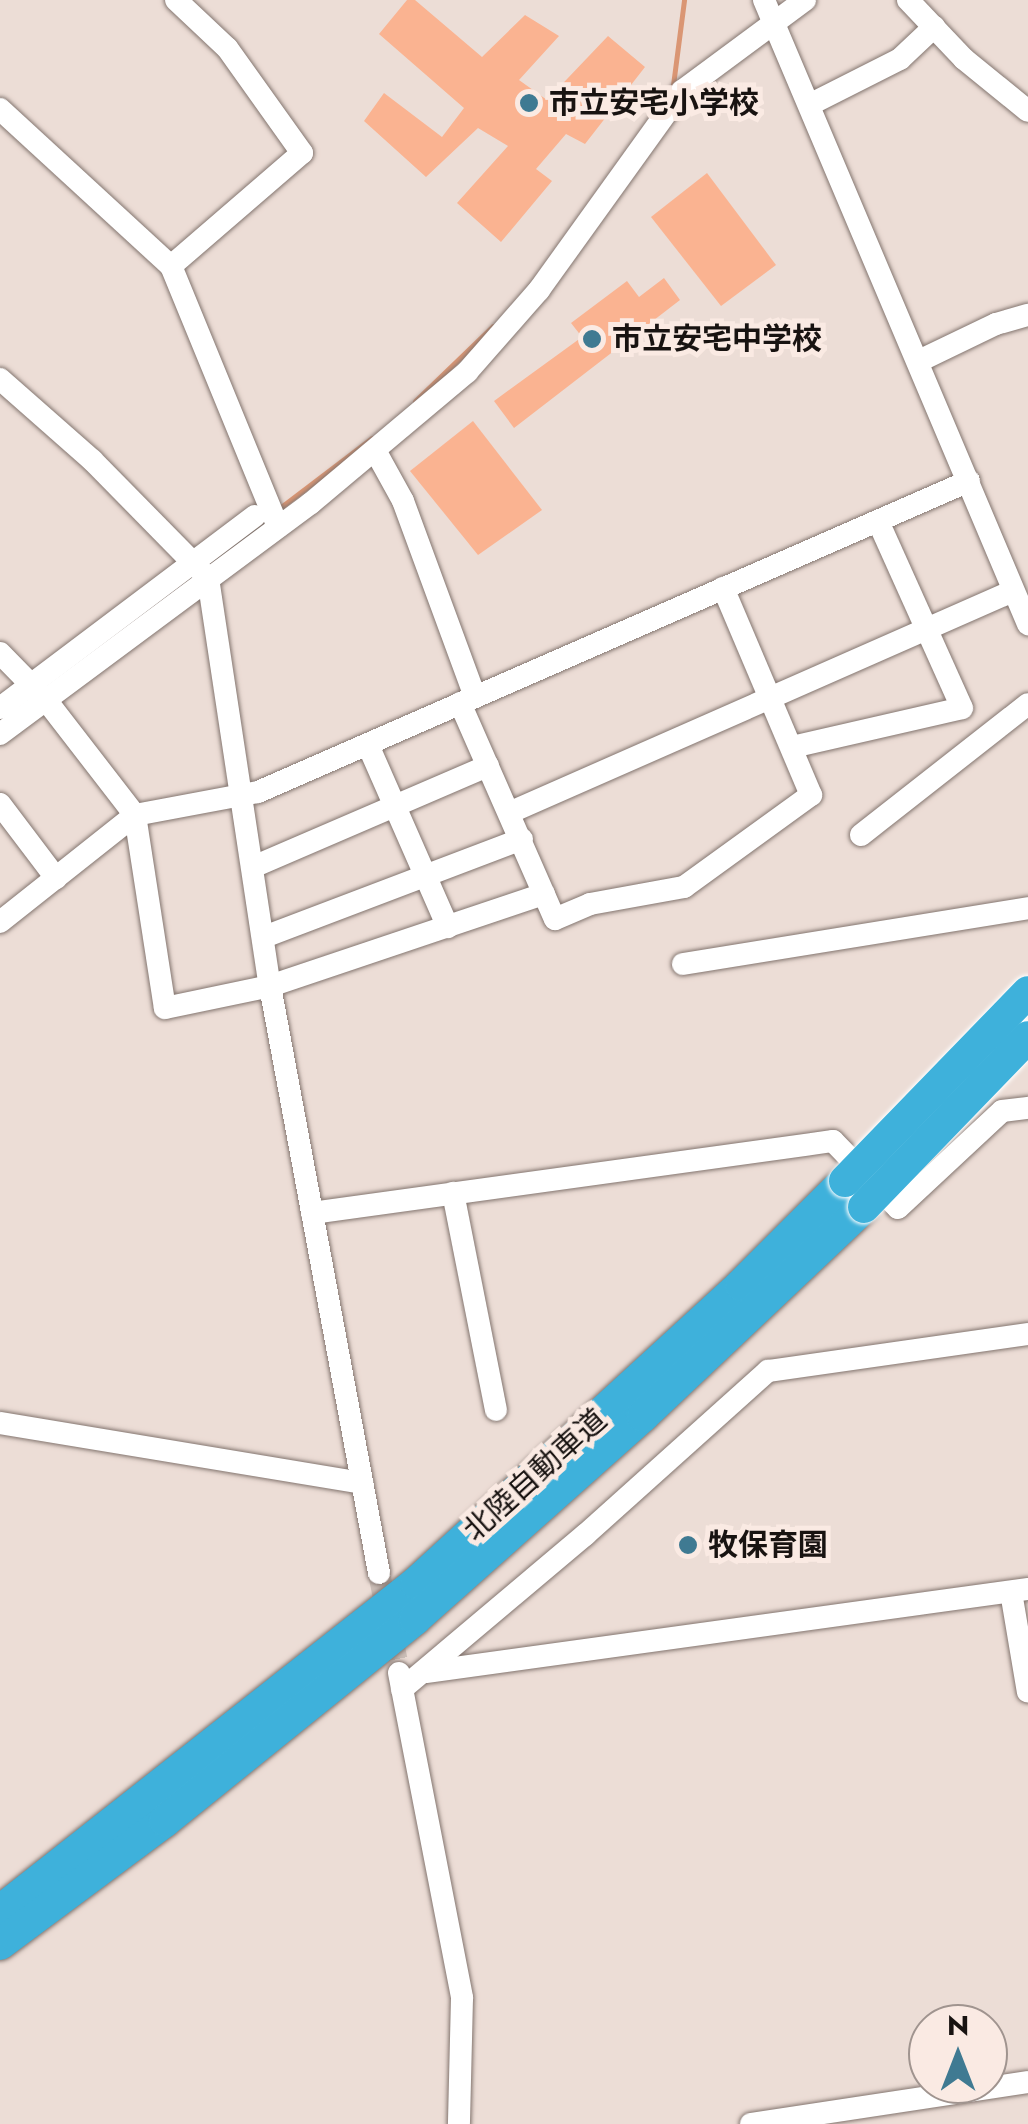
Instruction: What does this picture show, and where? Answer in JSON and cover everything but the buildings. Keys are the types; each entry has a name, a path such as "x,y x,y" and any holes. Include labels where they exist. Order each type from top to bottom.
{"highway":[{"name":"北陸自動車道","path":"0,1944 166,1821 415,1619 644,1416 855,1194 1028,992"},
{"name":"北陸自動車道","path":"0,1911 416,1584 741,1285 855,1194 1028,1037"}],"street":[{"path":"172,266 302,153 227,48 176,0"},
{"path":"0,734 40,692 267,517 376,452 467,372 539,290 682,92 768,10 805,0"},
{"path":"908,0 964,59 1028,110"},
{"path":"511,812 928,628 1023,609 768,10"},
{"path":"809,105 900,59 934,27"},
{"path":"0,109 172,266 267,517"},
{"path":"919,361 996,324 1028,315"},
{"path":"0,379 201,569 243,795 270,986 379,1573"},
{"path":"376,452 403,501 488,766 555,920 590,904 684,888 811,795 723,588"},
{"path":"0,922 135,815 243,795 368,745 969,481"},
{"path":"792,747 962,708 878,521"},
{"path":"0,652 40,692 135,815 166,1008 270,986 544,894"},
{"path":"0,708 40,692"},
{"path":"861,836 1028,704"},
{"path":"368,745 448,927"},
{"path":"254,867 488,766"},
{"path":"0,804 56,878"},
{"path":"264,937 522,840"},
{"path":"683,964 1028,908"},
{"path":"312,1213 833,1141 898,1208 1002,1112 1028,1108"},
{"path":"454,1194 496,1410"},
{"path":"426,1672 768,1371 1028,1334"},
{"path":"0,1423 362,1483"},
{"path":"459,2124 462,1998 400,1681 426,1672 1020,1591 1028,1692"},
{"path":"751,2124 1028,2082"}],"waterway":[{"path":"673,85 684,0"},
{"path":"415,401 493,326"},
{"path":"277,510 372,438"}],"tunnel":[{"path":"379,1573 399,1672"}],"place":[{"name":"市立安宅小学校","path":"529,103"},
{"name":"市立安宅中学校","path":"592,339"},
{"name":"牧保育園","path":"688,1545"}]}
